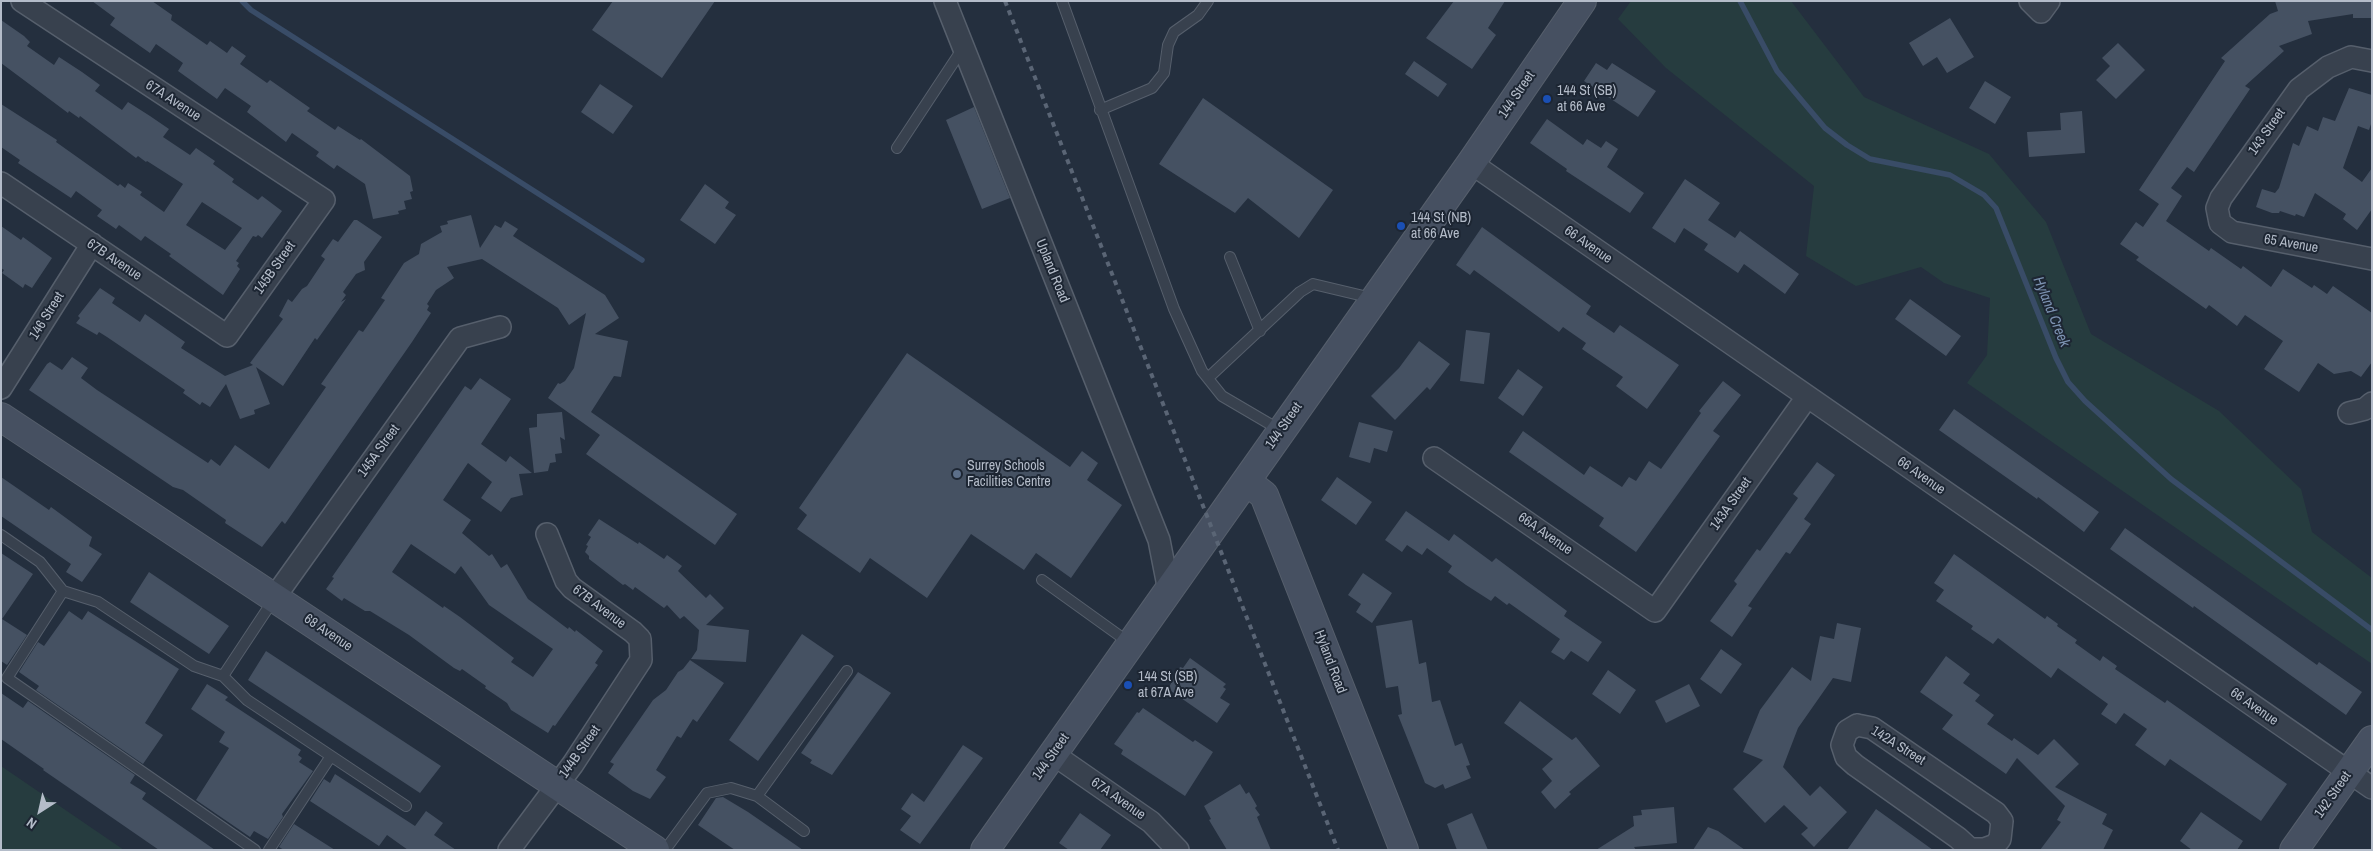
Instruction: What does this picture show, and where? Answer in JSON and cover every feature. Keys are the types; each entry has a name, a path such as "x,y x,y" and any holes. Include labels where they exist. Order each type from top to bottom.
{"street":[{"name":"67A Avenue","path":"22,1 324,200"},
{"name":"Upland Road","path":"945,1 1159,540 1169,591"},
{"name":"144 Street","path":"985,850 1471,163 1582,1"},
{"path":"2030,1 2041,12 2049,1"},
{"name":"143 Street","path":"2218,217 2217,208 2221,198 2291,98 2307,81 2338,62 2351,57 2372,61"},
{"name":"66 Avenue","path":"1471,163 2372,788"},
{"name":"67B Avenue","path":"1,183 227,336"},
{"name":"145B Street","path":"227,336 324,200"},
{"name":"65 Avenue","path":"2218,217 2225,227 2242,235 2372,259"},
{"name":"146 Street","path":"1,388 92,244"},
{"name":"145A Street","path":"274,598 460,338 500,327"},
{"name":"143A Street","path":"1655,611 1807,397"},
{"path":"2350,413 2364,409 2372,403"},
{"name":"68 Avenue","path":"1,417 655,850"},
{"name":"66A Avenue","path":"1434,458 1655,611"},
{"name":"Hyland Road","path":"1246,481 1264,496 1404,850"},
{"name":"67B Avenue","path":"547,534 561,572 572,588 633,632 640,639 642,650"},
{"path":"1159,540 1179,550 1198,550"},
{"name":"144B Street","path":"509,850 573,764 635,671 641,660 642,650"},
{"name":"142A Street","path":"1857,725 1872,728 1996,813 2002,821 2000,838 1995,845 1984,849 1970,849 1958,838 1846,757 1842,744 1847,731 1857,725"},
{"name":"142 Street","path":"2294,850 2372,740"},
{"name":"67A Avenue","path":"1053,754 1151,822 1178,850"}],"lane":[{"path":"1062,1 1100,110 1174,309 1202,371 1222,396 1281,431"},
{"path":"1100,110 1152,88 1164,73 1168,44 1174,32 1198,15 1208,1"},
{"path":"897,148 963,48"},
{"path":"1230,257 1260,331"},
{"path":"1208,378 1300,292 1313,284 1373,299"},
{"path":"1,535 40,562 62,591 98,602 194,666 223,676 247,700 406,806"},
{"path":"1042,580 1132,644"},
{"path":"62,591 4,678 255,850"},
{"path":"223,676 274,598"},
{"path":"757,796 847,671"},
{"path":"269,850 331,756"},
{"path":"665,850 707,793 731,788 757,796 804,831"}],"green space":[{"path":"1631,1 1791,1 1864,97 1989,154 2046,222 2091,334 2219,411 2301,489 2312,532 2372,578 2372,664 1967,383 1987,355 1990,298 1944,283 1921,267 1856,286 1806,256 1814,186 1666,68 1618,19"},
{"path":"1,766 124,850 1,850"}],"building":[{"path":"92,1 152,1 172,15 171,20 207,45 210,41 227,53 232,46 246,56 240,64 267,83 270,80 310,108 307,111 335,130 338,126 361,139 410,176 413,191 410,192 412,199 404,201 406,209 398,211 399,214 373,219 365,184 337,165 334,169 316,156 319,152 292,133 286,142 247,112 251,106 225,88 217,99 178,71 183,63 156,44 150,53 110,25 115,18"},
{"path":"613,1 715,1 662,78 592,30"},
{"path":"1454,1 1505,1 1488,28 1496,35 1472,69 1426,38"},
{"path":"2275,1 2372,1 2372,18 2353,18 2353,14 2308,21 2312,34 2279,46 2284,51 2245,86 2250,89 2194,172 2187,167 2171,188 2182,196 2166,221 2209,251 2211,248 2241,269 2243,266 2271,287 2283,269 2312,288 2314,285 2327,294 2333,286 2372,313 2372,362 2361,377 2351,371 2334,374 2318,363 2299,392 2264,369 2283,341 2245,315 2237,326 2209,305 2206,309 2136,260 2139,257 2120,244 2136,222 2143,227 2159,204 2139,190 2225,61 2221,58 2270,14 2278,11"},
{"path":"1950,18 1974,57 1947,73 1937,57 1923,66 1909,43"},
{"path":"1,20 30,42 27,46 54,65 59,57 100,85 95,91 122,110 128,102 169,129 163,137 190,155 196,148 215,161 213,164 234,179 232,182 258,200 262,196 282,211 262,238 258,235 256,237 253,236 236,261 239,263 237,266 240,269 223,295 145,236 141,241 119,225 116,229 97,216 102,210 76,191 71,198 18,163 20,160 1,147 1,104 57,140 56,142 118,186 120,184 125,188 128,183 142,192 140,195 164,212 183,184 138,156 136,158 80,116 79,118 69,111 68,113 1,63","holes":["202,202 242,228 225,250 186,225"]},
{"path":"2118,43 2145,70 2116,99 2096,80 2110,66 2102,58"},
{"path":"1414,61 1447,84 1438,97 1405,74"},
{"path":"1596,63 1607,70 1612,63 1656,91 1638,117 1584,81"},
{"path":"1985,81 2011,97 1995,124 1969,108"},
{"path":"600,84 633,106 613,134 581,112"},
{"path":"2349,88 2372,95 2372,121 2369,130 2358,126 2343,168 2362,182 2372,168 2372,209 2357,230 2343,219 2346,214 2315,193 2304,217 2280,211 2279,213 2272,213 2256,207 2262,189 2275,193 2279,188 2293,143 2299,146 2307,126 2318,131 2323,117 2335,121"},
{"path":"1203,98 1333,190 1299,238 1248,198 1235,213 1159,164"},
{"path":"974,107 1010,198 982,209 946,120"},
{"path":"2082,111 2085,153 2029,157 2027,132 2061,130 2060,113"},
{"path":"1547,119 1583,145 1587,139 1601,148 1606,141 1618,149 1607,167 1644,193 1630,213 1566,171 1567,169 1530,143"},
{"path":"1685,179 1720,203 1708,220 1735,238 1740,231 1799,274 1785,294 1744,264 1738,273 1704,250 1708,244 1684,228 1675,243 1652,228"},
{"path":"705,184 729,202 725,208 736,215 715,244 680,220"},
{"path":"471,215 480,248 495,225 501,228 505,221 518,229 513,236 605,295 619,318 595,334 628,341 621,377 614,376 591,412 737,514 715,545 586,454 600,435 548,398 558,383 560,384 565,381 574,368 586,313 569,325 558,308 482,259 447,267 454,278 436,290 427,304 429,306 427,310 431,313 412,342 285,524 282,521 262,547 225,523 226,520 183,490 173,487 29,390 47,364 50,362 62,370 72,357 88,368 81,378 208,463 211,459 220,466 235,445 269,469 326,387 321,384 359,330 363,332 385,300 381,298 404,263 419,254 421,244 442,232 440,226 448,224 447,221"},
{"path":"354,220 357,220 382,237 364,262 365,270 356,274 343,292 346,295 341,302 346,299 317,340 315,338 283,386 256,367 270,404 254,410 255,414 240,419 226,384 210,407 202,402 200,405 183,393 185,390 107,337 99,332 97,335 76,323 80,318 78,316 100,288 115,298 112,303 140,322 145,314 185,342 181,348 225,376 253,365 250,363 283,319 279,316 288,299 292,302 302,289 307,286 325,259 321,256 333,239 338,242"},
{"path":"1,226 21,240 23,237 52,258 32,288 25,284 23,288 2,273 4,270 1,268"},
{"path":"1482,227 1591,306 1586,314 1614,333 1620,325 1679,365 1647,409 1616,386 1623,377 1582,349 1586,343 1563,327 1559,332 1474,270 1470,275 1456,265"},
{"path":"1910,299 1961,336 1946,356 1895,319"},
{"path":"1466,330 1490,333 1484,384 1460,381"},
{"path":"1419,341 1450,364 1430,390 1427,387 1395,420 1371,396 1399,368"},
{"name":"Surrey Schools Facilities Centre","path":"907,353 1070,467 1082,451 1098,463 1087,480 1122,505 1071,578 1036,553 1024,570 971,534 927,598 870,558 860,573 797,529 807,515 799,508"},
{"path":"1518,369 1543,387 1523,416 1498,398"},
{"path":"480,378 511,399 481,444 506,462 510,456 532,473 519,474 523,495 511,498 501,512 481,498 492,482 468,463 443,500 471,520 462,533 489,556 492,554 501,568 507,564 528,599 568,629 569,627 575,632 576,630 603,651 595,663 598,665 548,733 511,710 507,703 462,669 460,671 454,668 409,635 370,611 365,611 344,598 342,601 326,589 334,578 332,577 465,386 471,390","holes":["411,544 455,574 461,566 489,605 553,649 533,677 511,662 514,658 460,617 444,606 443,608 392,572"]},
{"path":"1723,381 1741,395 1713,431 1720,436 1636,552 1599,526 1604,518 1509,452 1523,431 1584,475 1590,466 1622,487 1629,477 1636,481 1649,461 1661,469 1701,413 1699,411"},
{"path":"1954,409 2099,512 2084,532 2038,497 2037,499 1939,430"},
{"path":"562,412 565,440 560,437 562,453 555,454 556,462 550,463 548,471 534,473 529,428 537,427 537,414"},
{"path":"1359,422 1393,431 1387,452 1374,448 1370,463 1349,457"},
{"path":"1817,462 1835,475 1804,519 1811,524 1790,554 1786,552 1748,606 1752,608 1732,637 1710,621 1737,584 1734,581 1757,549 1760,551 1798,498 1793,494"},
{"path":"1,477 49,510 51,507 92,537 89,546 102,554 82,582 66,572 71,564 1,516"},
{"path":"1337,477 1372,502 1356,525 1321,500"},
{"path":"1406,511 1449,541 1454,534 1492,562 1496,558 1567,611 1564,616 1602,642 1588,662 1571,651 1564,660 1551,652 1560,639 1509,603 1507,605 1495,596 1491,601 1466,585 1448,572 1452,566 1427,548 1422,555 1407,545 1402,552 1385,540"},
{"path":"599,519 664,559 667,555 682,566 678,571 706,598 710,594 724,608 706,625 749,630 746,662 691,659 697,650 699,630 684,616 680,619 667,605 664,608 635,587 633,590 625,584 623,585 589,559 585,552 588,546 586,545 591,537 588,535"},
{"path":"2125,528 2317,665 2319,662 2362,692 2346,715 2194,606 2193,608 2110,549"},
{"path":"1,553 33,574 2,619 27,635 7,665 1,661"},
{"path":"1954,554 2045,619 2047,616 2058,624 2057,626 2077,640 2075,643 2100,661 2103,656 2117,666 2115,669 2165,703 2167,700 2287,784 2261,821 2170,759 2165,766 2135,745 2147,729 2124,713 2116,724 2101,714 2108,704 2058,668 2051,678 1998,638 1993,644 1971,629 1973,626 1936,601 1944,590 1934,583"},
{"path":"149,572 229,626 209,654 130,602"},
{"path":"1363,573 1392,593 1372,623 1356,612 1361,604 1348,595"},
{"path":"69,611 82,620 88,611 179,669 145,723 163,735 143,764 36,690 39,686 19,672 38,642 44,646"},
{"path":"1412,620 1419,664 1426,662 1432,702 1440,700 1455,746 1462,743 1470,765 1466,766 1471,778 1445,789 1443,784 1435,788 1425,783 1398,715 1402,714 1398,686 1386,688 1376,626"},
{"path":"1837,623 1861,628 1851,682 1833,678 1798,728 1783,767 1810,796 1820,786 1847,812 1814,847 1801,834 1808,828 1784,805 1765,823 1733,789 1763,760 1743,752 1760,710 1792,667 1811,681 1820,636 1834,639"},
{"path":"802,634 834,656 758,761 729,740"},
{"path":"1721,649 1742,664 1721,694 1700,679"},
{"path":"266,651 441,766 420,793 248,680"},
{"path":"1946,656 1970,674 1963,683 1980,695 1975,701 1994,715 1987,724 2012,741 2014,738 2038,755 2054,739 2079,764 2055,787 2107,814 2102,824 2113,830 2103,850 2040,850 2061,822 2057,820 2065,806 2017,758 2006,774 1942,729 1953,715 1920,692"},
{"path":"1190,658 1226,684 1223,687 1226,689 1220,698 1230,704 1217,723 1168,689 1180,667 1183,668"},
{"path":"690,660 724,683 697,722 693,719 681,738 677,736 656,770 666,777 650,799 633,791 608,773 614,764 610,762 653,700 666,690 678,672"},
{"path":"1608,670 1636,690 1620,714 1592,694"},
{"path":"858,672 891,693 832,775 810,763 812,760 801,753"},
{"path":"207,684 228,697 225,700 301,750 298,755 302,758 299,762 313,771 282,814 283,817 268,839 254,831 250,837 196,800 229,748 219,742 225,732 191,709"},
{"path":"1689,684 1700,706 1666,723 1655,701"},
{"path":"1,693 23,708 28,701 135,775 130,783 146,793 142,799 215,850 159,850 43,770 1,739"},
{"path":"1520,701 1572,740 1576,737 1600,766 1569,792 1571,794 1555,809 1541,792 1552,781 1542,769 1553,759 1504,723"},
{"path":"1143,708 1193,742 1195,740 1213,752 1185,796 1121,754 1123,750 1114,744 1137,712 1139,713"},
{"path":"963,745 983,758 920,844 900,830 911,816 901,809 912,793 924,802"},
{"path":"335,774 415,826 426,811 443,823 434,835 456,850 408,850 387,835 379,846 310,801 324,779 330,783"},
{"path":"1240,784 1246,794 1249,792 1257,806 1255,808 1260,815 1257,817 1271,850 1227,850 1209,820 1211,819 1204,806"},
{"path":"723,797 803,850 735,850 698,825 716,798"},
{"path":"1674,807 1677,843 1634,847 1636,850 1596,850 1634,826 1633,816 1642,815 1641,810"},
{"path":"1876,809 1933,850 1847,850"},
{"path":"2201,812 2243,841 2237,850 2192,850 2180,841"},
{"path":"1080,813 1111,835 1100,850 1069,850 1059,843"},
{"path":"1472,813 1488,850 1457,850 1447,824"},
{"path":"294,824 335,850 284,850 279,847"},
{"path":"1708,827 1718,831 1745,850 1693,850"}],"waterway":[{"path":"242,1 251,10 642,260"},
{"name":"Hyland Creek","path":"1740,1 1777,71 1825,128 1847,145 1870,159 1950,175 1984,195 1996,208 2056,358 2068,382 2085,401 2171,479 2372,630"}],"railway":[{"path":"1005,1 1338,850"}],"place":[{"name":"144 St (SB) at 66 Ave","path":"1547,99"},
{"name":"144 St (NB) at 66 Ave","path":"1401,226"},
{"name":"Surrey Schools Facilities Centre","path":"957,474"},
{"name":"144 St (SB) at 67A Ave","path":"1128,685"}]}
